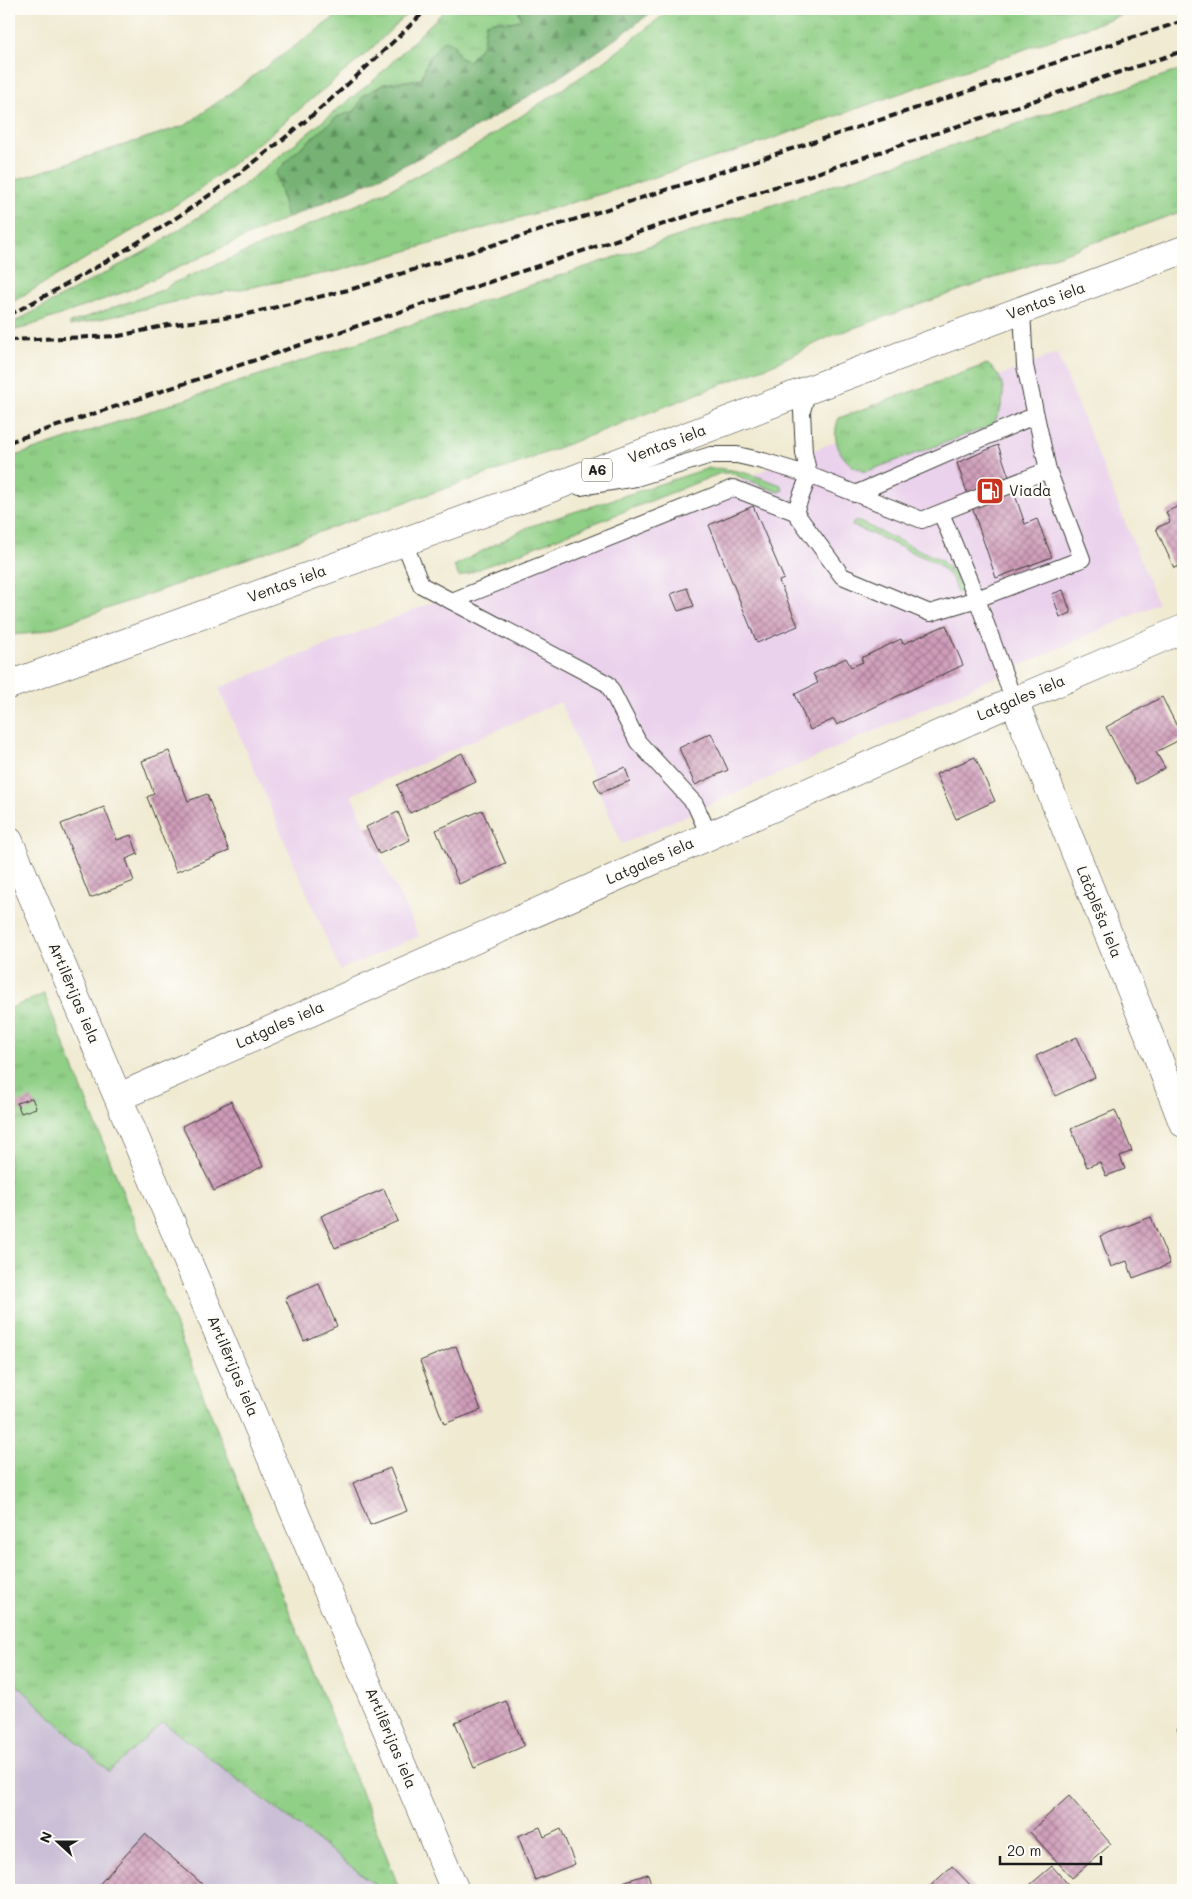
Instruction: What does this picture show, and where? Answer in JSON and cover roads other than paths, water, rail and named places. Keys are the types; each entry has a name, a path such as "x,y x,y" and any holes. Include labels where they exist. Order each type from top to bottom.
{"main road":[{"name":"Ventas iela","path":"9,685 538,493 1183,250"},
{"name":"Latgales iela","path":"119,1097 709,835 1183,629"},
{"name":"Lāčplēša iela","path":"1014,701 1152,1042 1183,1124"},
{"name":"Artilērijas iela","path":"9,841 455,1890"}],"lane":[{"path":"452,601 732,488 795,512 842,576 930,613 977,599 1082,559 1048,470 1025,366 1022,311"},
{"path":"795,512 809,475 804,453 802,411 808,390"},
{"path":"855,494 1036,415"},
{"path":"538,493 636,478 711,456 737,455 809,475 922,520 1048,470"},
{"path":"941,513 977,599 1014,701"},
{"path":"404,542 421,585 608,684 638,742 695,804 709,835"}],"railway":[{"path":"9,315 109,260 206,198 329,101 427,9"},
{"path":"9,340 119,336 168,325 239,316 352,289 589,215 1183,21"},
{"path":"9,442 1183,51"}],"place":[{"name":"Viada","path":"990,491"}]}
